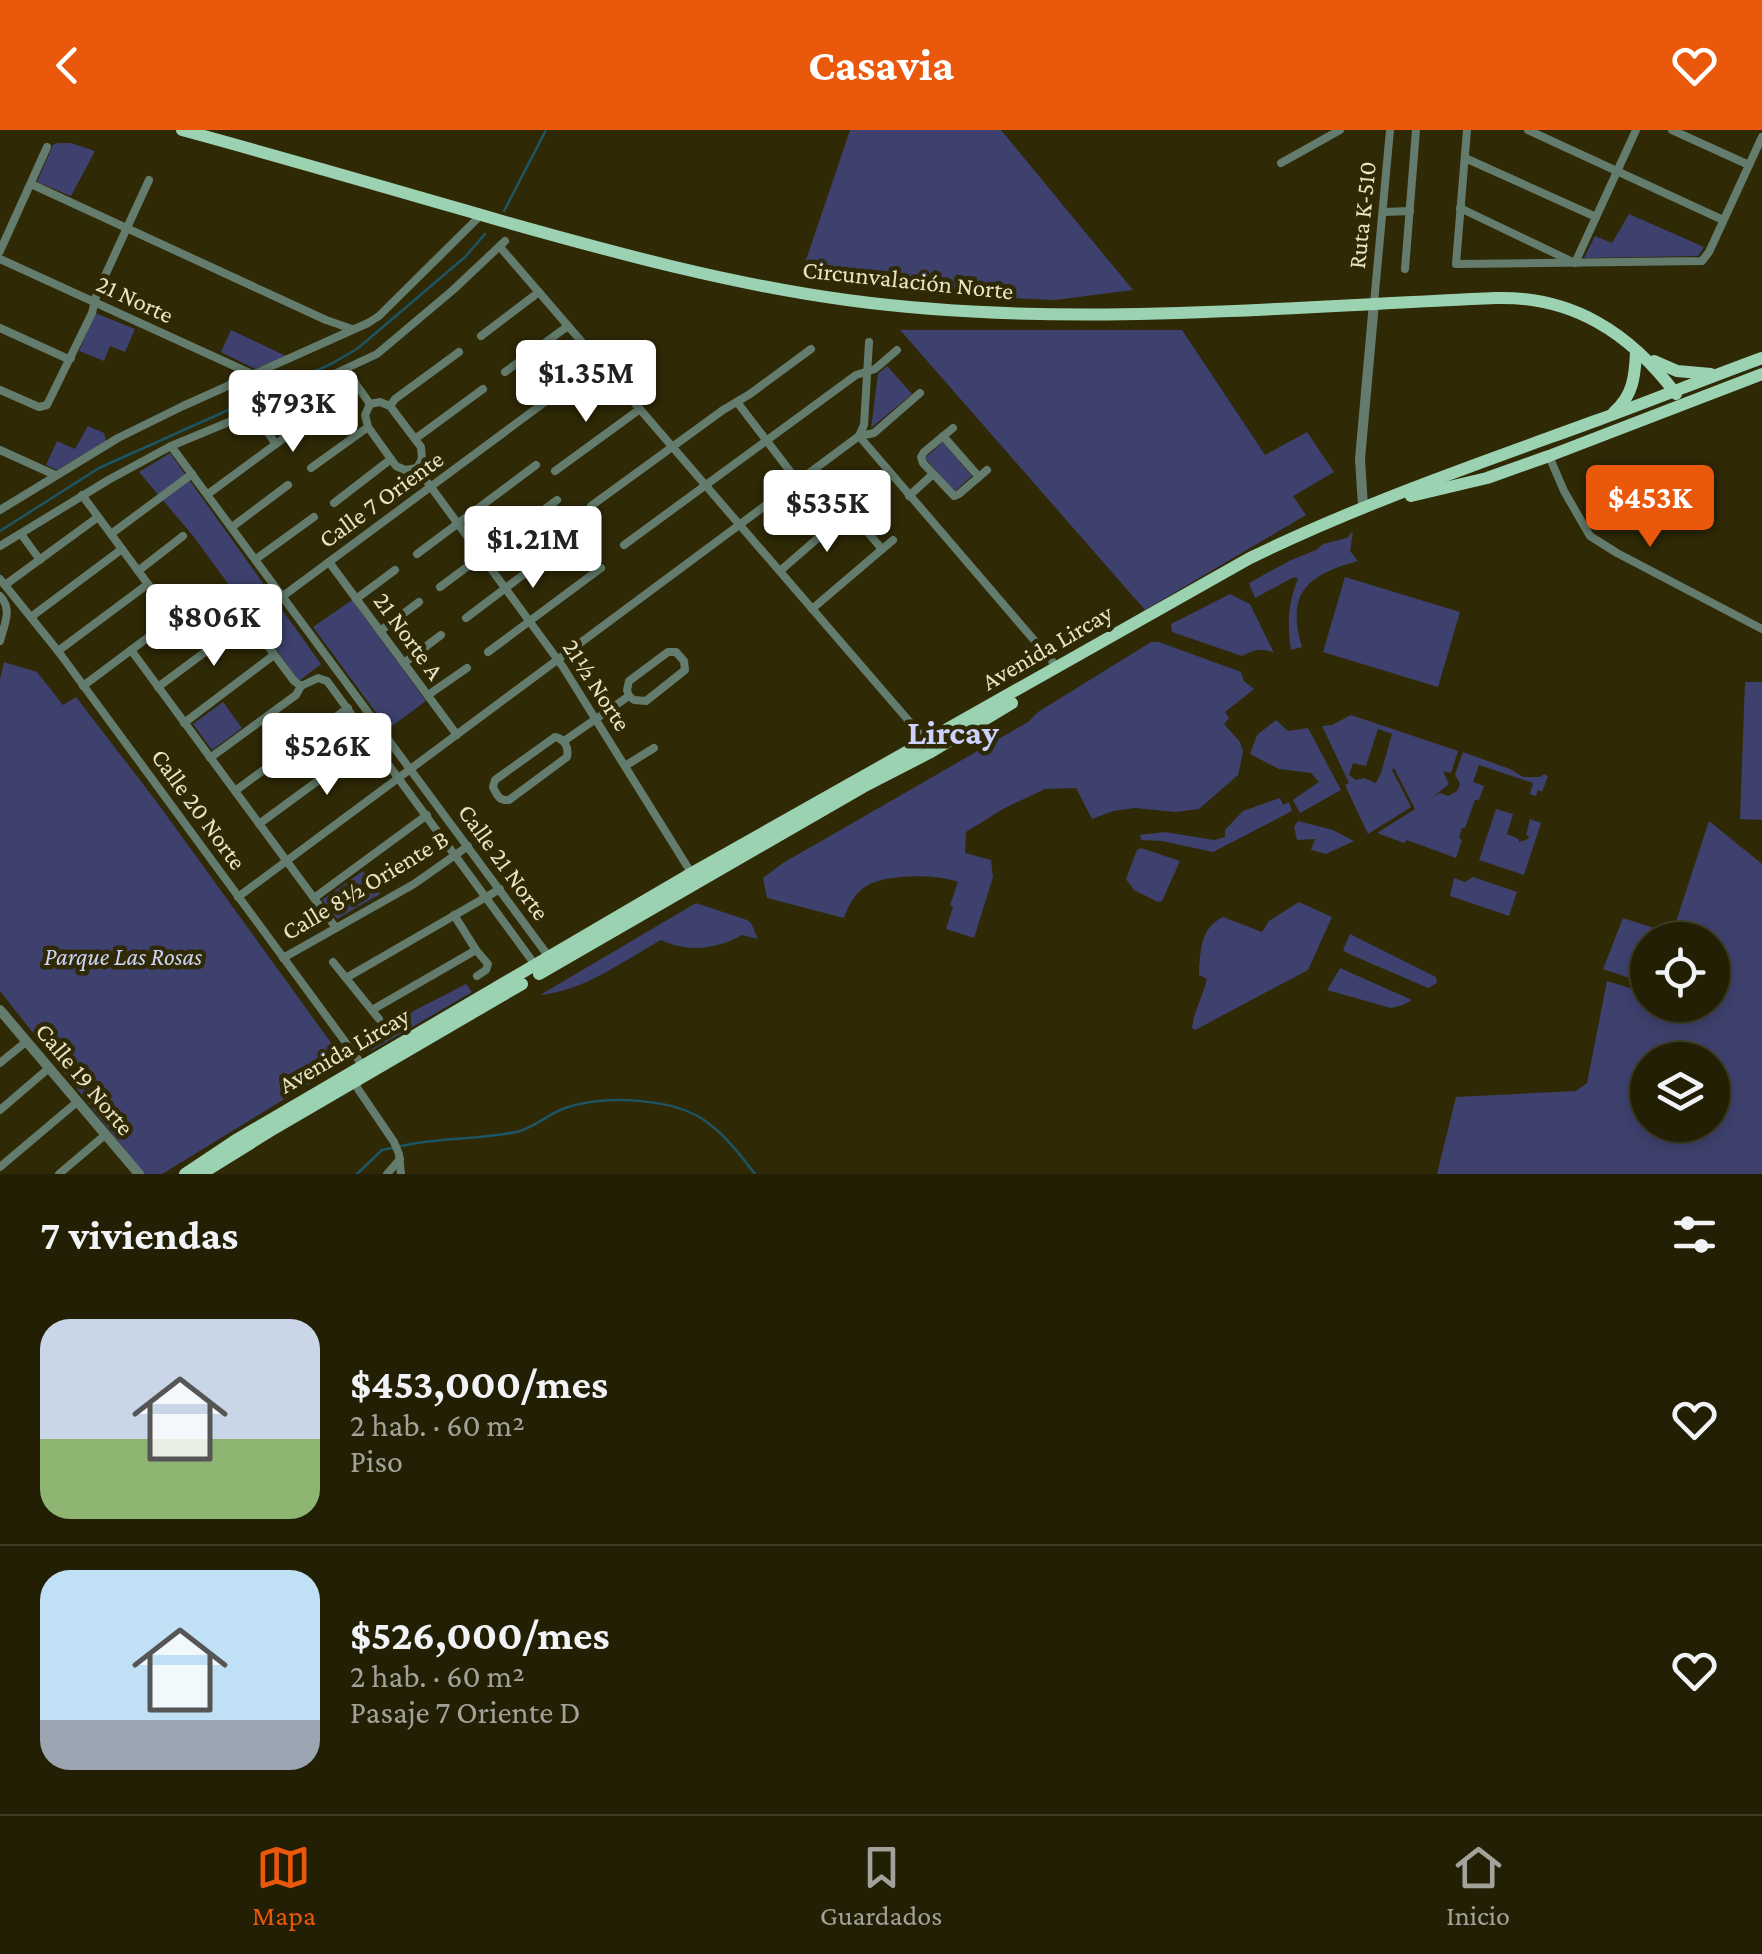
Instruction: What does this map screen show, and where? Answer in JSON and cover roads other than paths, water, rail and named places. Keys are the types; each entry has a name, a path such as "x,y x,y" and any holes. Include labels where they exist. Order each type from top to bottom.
{"main road":[{"name":"Circunvalación Norte","path":"182,130 646,261 806,294 912,308 1086,315 1507,298 1542,301 1586,315 1618,335 1656,369 1679,406"},
{"path":"1604,418 1620,408 1630,391 1636,352 1677,371 1719,374"},
{"name":"Avenida Lircay","path":"928,747 1250,558 1419,484 1762,358"},
{"name":"Avenida Lircay","path":"201,1174 694,878 1222,581 1309,537 1417,493 1488,478 1762,374"},
{"name":"Avenida Lircay","path":"184,1174 363,1066 536,966 552,961"}],"street":[{"path":"1281,163 1340,130"},
{"name":"Ruta K-510","path":"1374,303 1390,130"},
{"path":"1406,269 1416,130"},
{"path":"1467,130 1456,264 1702,261 1762,137"},
{"path":"1528,130 1723,220"},
{"path":"1575,263 1636,130"},
{"path":"1672,130 1749,165"},
{"path":"0,251 47,148"},
{"path":"1464,158 1596,217"},
{"path":"0,390 43,407 47,405 149,180"},
{"path":"30,184 352,329"},
{"path":"1460,208 1575,263"},
{"path":"1383,212 1410,211"},
{"path":"0,510 118,438 379,316 481,215"},
{"path":"0,546 172,446 346,370 386,348 503,244 539,292 928,747"},
{"name":"21 Norte","path":"0,259 254,375"},
{"path":"480,336 539,292"},
{"path":"1363,506 1360,459 1374,303"},
{"path":"506,372 568,326"},
{"path":"0,328 71,358"},
{"path":"859,436 864,425 869,342"},
{"path":"591,506 811,349"},
{"path":"624,544 856,375 875,369 897,350"},
{"path":"390,406 458,352"},
{"name":"Calle 7 Oriente","path":"283,596 599,362"},
{"path":"346,370 370,404"},
{"path":"208,494 356,385"},
{"path":"415,439 483,389"},
{"path":"238,897 859,436 874,433 920,393"},
{"path":"737,402 799,482"},
{"path":"370,404 390,406 415,439 422,451 417,468 402,470 368,428 365,415 370,404"},
{"path":"555,470 640,409"},
{"path":"253,412 276,444"},
{"path":"311,468 368,428"},
{"path":"944,436 983,473 954,496 921,457 944,436 953,428"},
{"path":"859,436 1058,668"},
{"name":"Calle 21 Norte","path":"172,446 552,961"},
{"path":"0,450 56,475"},
{"path":"1549,456 1590,536 1762,629"},
{"path":"334,502 391,459"},
{"path":"417,554 536,465"},
{"name":"21½ Norte","path":"417,468 559,660 694,878"},
{"path":"814,471 882,549"},
{"path":"111,534 192,474"},
{"path":"909,496 933,474"},
{"path":"232,527 288,485"},
{"path":"82,495 173,618"},
{"path":"440,586 557,500"},
{"path":"780,571 849,511"},
{"path":"3,582 98,517"},
{"path":"256,560 314,517"},
{"path":"21,534 40,560"},
{"path":"466,618 578,534"},
{"path":"138,571 183,536"},
{"path":"812,609 893,540"},
{"path":"31,616 122,548"},
{"name":"21 Norte A","path":"329,562 457,735"},
{"path":"488,652 601,568"},
{"path":"356,598 395,570"},
{"name":"Calle 20 Norte","path":"3,582 363,1066"},
{"path":"58,652 148,584"},
{"path":"83,686 210,591 226,591 294,682 301,686 293,697 210,758"},
{"path":"0,596 8,611 0,641"},
{"path":"380,631 418,602"},
{"path":"158,688 248,620"},
{"path":"404,663 442,635"},
{"path":"130,650 336,928"},
{"path":"668,652 676,652 684,662 684,670 646,701 630,696 628,681 668,652"},
{"path":"184,722 274,655"},
{"path":"428,695 466,668"},
{"name":"Calle 21 Norte","path":"301,686 321,678 329,683 536,966"},
{"path":"564,741 630,696"},
{"path":"234,791 348,708"},
{"path":"552,738 564,741 567,757 509,800 499,798 493,787 495,780 552,738"},
{"path":"259,824 372,740"},
{"path":"625,766 654,748"},
{"path":"314,898 427,815"},
{"name":"Calle 8½ Oriente B","path":"283,958 414,884 468,846"},
{"path":"346,978 500,889"},
{"path":"454,916 487,961 488,966 477,976"},
{"path":"519,940 531,932"},
{"path":"372,1010 476,950"},
{"path":"333,962 379,1019"},
{"name":"Calle 19 Norte","path":"1,1014 133,1172"},
{"path":"0,1063 26,1041"},
{"path":"0,1110 49,1068"},
{"path":"355,1081 394,1142 401,1174"},
{"path":"0,1166 77,1102"},
{"path":"59,1174 105,1135"},
{"path":"387,1174 400,1159"}],"waterway":[{"path":"504,211 546,130"},
{"path":"0,531 99,468 357,349 465,257 485,234"},
{"path":"401,1146 516,1132 581,1104 639,1101 694,1114 727,1140 755,1174"},
{"path":"357,1174 382,1150 392,1148"}],"district":[{"name":"Lircay","path":"953,732"}],"park label":[{"name":"Parque Las Rosas","path":"123,956"}]}
